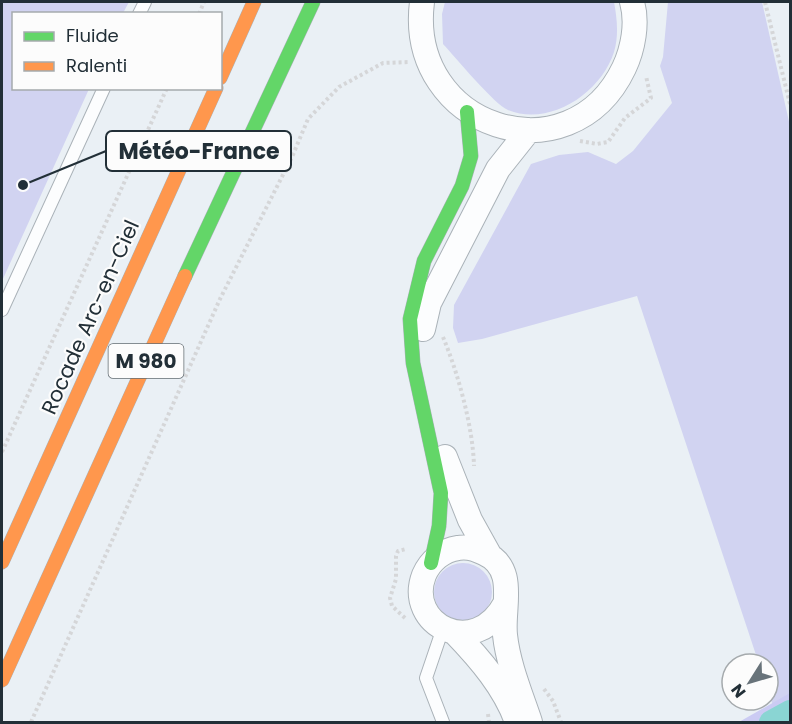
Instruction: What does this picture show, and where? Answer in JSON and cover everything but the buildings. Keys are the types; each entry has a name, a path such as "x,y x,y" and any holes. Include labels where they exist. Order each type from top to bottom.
{"main road":[{"path":"222,74 254,2"},
{"name":"M 980","path":"2,680 235,165 313,2"},
{"name":"Rocade Arc-en-Ciel","path":"2,562 215,90"},
{"path":"431,563 439,526 441,493 436,461 413,363 410,319 424,261 462,186 471,156 467,111"}],"street":[{"path":"422,2 420,32 427,61 443,89 467,111 491,123 529,130 555,126 579,116 601,101 612,88 629,57 634,32 634,3"},
{"path":"529,130 498,169 429,303 423,325 423,351 445,456 470,520 506,578 508,649 530,723"},
{"path":"490,555 475,549 459,548 444,553 431,563 424,576 421,591 424,606 432,619 449,630 483,663 501,690 517,723"},
{"path":"449,630 471,633 486,628 498,618 506,604"}],"lane":[{"path":"2,310 103,90"},
{"path":"444,723 426,678 449,630"}],"path":[{"path":"765,2 790,104"},
{"path":"31,723 220,299 292,157 308,119 339,87 383,63 427,61"},
{"path":"2,452 166,90"},
{"path":"576,141 608,142 625,118 648,101"},
{"path":"440,328 455,372 473,449 473,471"},
{"path":"390,598 396,579 396,556"},
{"path":"539,684 553,701 561,723"}],"shaded area":[{"path":"2,2 129,2 124,12 12,12 12,90 89,90 2,281"},
{"path":"445,2 614,2 617,39 614,52 598,81 572,103 540,114 524,114 508,110 485,90 443,44 442,14"},
{"path":"668,2 762,2 790,126 790,697 780,702 780,652 755,652 637,296 482,339 458,343 453,328 454,305 531,164 559,155 588,152 616,164 633,151 672,103 660,66 663,57"},
{"path":"457,563 469,563 484,571 492,586 492,598 484,613 469,621 457,621 442,613 434,598 434,586 442,571"},
{"path":"790,693 790,722 739,722 757,712 780,712 780,699"}],"waterway":[{"path":"770,722 790,711"}],"traffic: fast":[{"path":"185,276 313,2"},
{"path":"431,563 439,526 441,493 413,363 410,319 424,261 462,186 471,156 467,112"}],"traffic: slow":[{"path":"222,74 254,2"},
{"path":"2,562 215,90"},
{"path":"2,680 185,276"}],"place":[{"name":"Météo-France","path":"23,185"}]}
